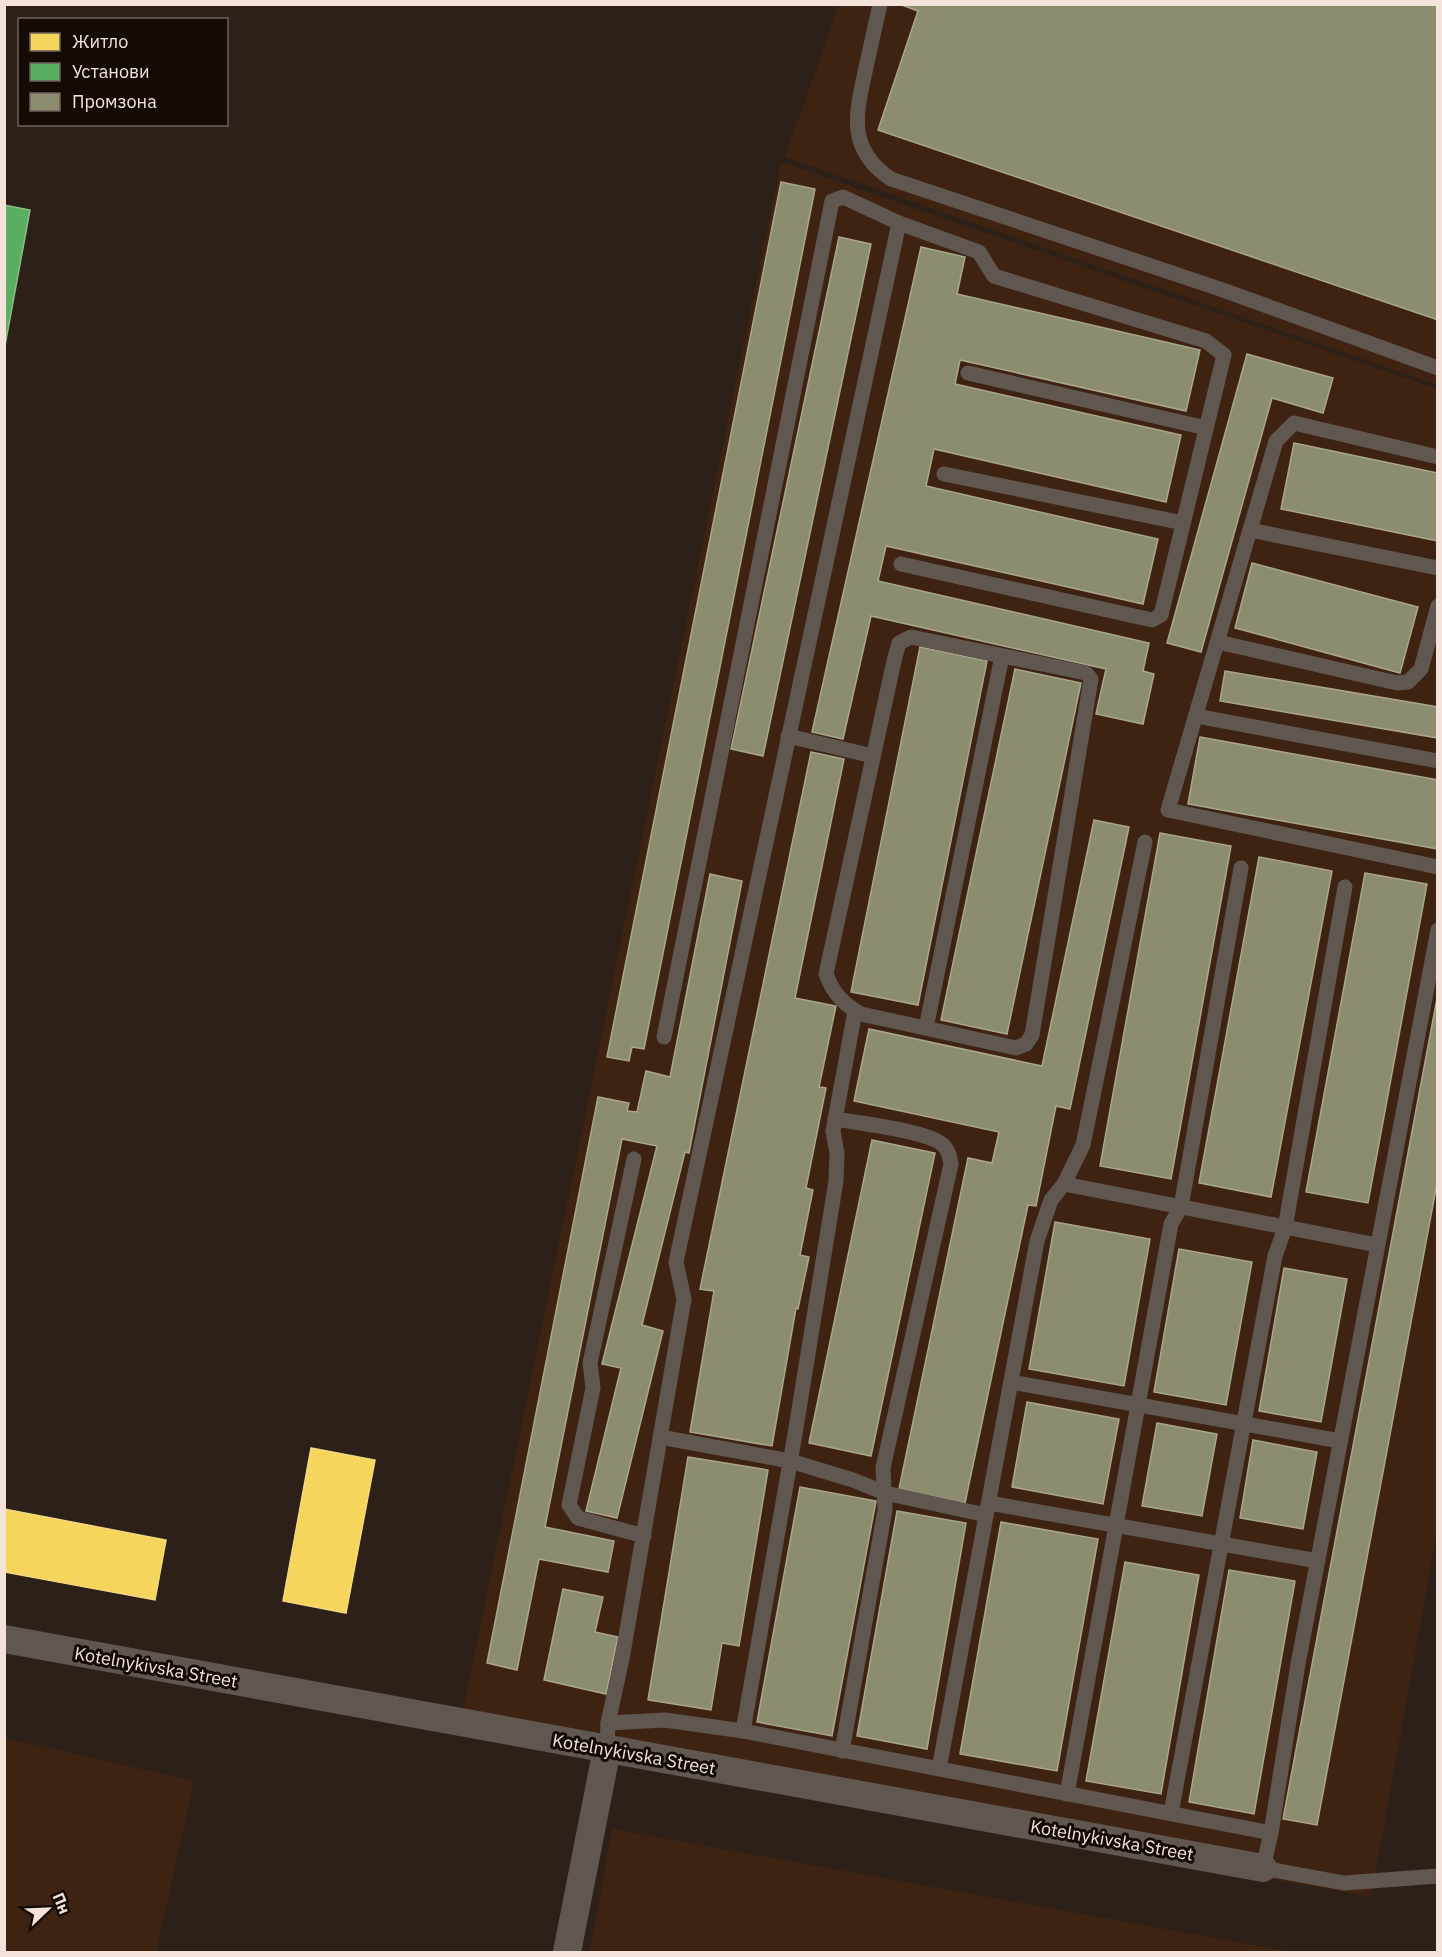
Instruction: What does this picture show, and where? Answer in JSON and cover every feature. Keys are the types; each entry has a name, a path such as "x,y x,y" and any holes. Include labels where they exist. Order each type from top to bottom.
{"street":[{"name":"Kotelnykivska Street","path":"4,1639 608,1736 1263,1868"},
{"path":"567,1953 608,1736"}],"lane":[{"path":"880,4 859,99 856,126 863,151 875,167 891,179 1220,289 1437,368"},
{"path":"664,1037 832,201 843,197 899,222 979,252 994,276 1206,341 1224,355 1161,615 1152,620 901,564"},
{"path":"899,222 676,1262 684,1299 608,1736 665,1719 743,1731 1271,1833"},
{"path":"968,373 1206,428"},
{"path":"1437,456 1293,423 1276,441 1168,810 1437,867"},
{"path":"944,474 1183,523"},
{"path":"1250,530 1437,568"},
{"path":"1218,642 1397,683 1408,682 1421,669 1437,606"},
{"path":"911,637 1002,656 1086,673 1091,679 1032,1035 1026,1044 1016,1048 861,1014 847,1006 832,990 826,974 899,643 911,637"},
{"path":"926,1028 1002,656"},
{"path":"1196,716 1437,761"},
{"path":"788,736 873,756"},
{"path":"939,1769 1037,1241 1051,1200 1064,1184 1083,1145 1144,842"},
{"path":"1067,1794 1171,1224 1181,1207 1241,868"},
{"path":"1171,1813 1275,1256 1285,1227 1345,887"},
{"path":"1437,930 1298,1664 1271,1833 1263,1868 1344,1883 1437,1876"},
{"path":"743,1731 836,1181 837,1153 833,1131 855,1011"},
{"path":"835,1119 927,1136 944,1145 951,1164 883,1468 885,1510 842,1751"},
{"path":"634,1159 590,1363 593,1388 569,1505 578,1518 644,1536"},
{"path":"1064,1184 1377,1245"},
{"path":"1011,1382 1340,1441"},
{"path":"660,1437 790,1461 853,1480 885,1493 1116,1525 1318,1561"}],"shaded area":[{"path":"839,5 1437,5 1437,385 785,157"},
{"path":"781,162 1437,389 1438,1527 1371,1897 458,1735"},
{"path":"5,1738 194,1781 156,1952 5,1952"},
{"path":"612,1829 1293,1952 590,1952"}],"building: Житло":[{"path":"311,1448 375,1460 346,1613 283,1601"},
{"path":"4,1509 166,1540 155,1600 4,1572"}],"building: Установи":[{"path":"4,205 30,210 4,351"}],"building: Промзона":[{"path":"899,4 1438,4 1438,320 878,130 918,11"},
{"path":"781,182 815,189 644,1049 632,1047 629,1061 607,1057"},
{"path":"839,237 871,244 763,756 731,749"},
{"path":"921,247 965,257 957,294 1200,350 1186,411 960,360 955,384 1181,435 1166,502 934,449 926,486 1158,539 1143,604 886,546 878,581 1149,643 1143,671 1154,674 1143,724 1096,714 1106,669 871,616 843,739 812,732"},
{"path":"1247,354 1333,378 1323,413 1272,398 1201,652 1167,643"},
{"path":"1294,443 1438,473 1438,541 1281,509"},
{"path":"1252,563 1418,607 1400,673 1235,628"},
{"path":"920,647 987,661 918,1005 851,992"},
{"path":"1015,669 1081,683 1007,1034 941,1020"},
{"path":"1225,671 1438,707 1438,738 1220,701"},
{"path":"1200,737 1438,780 1438,849 1188,804"},
{"path":"811,752 844,759 795,998 836,1006 819,1087 826,1088 806,1188 813,1190 800,1255 809,1257 798,1309 796,1308 772,1446 690,1432 714,1291 700,1289"},
{"path":"1094,820 1129,827 1070,1109 1056,1106 1036,1206 1028,1205 965,1503 899,1489 968,1158 992,1163 999,1132 854,1101 869,1029 1042,1066"},
{"path":"1160,833 1231,846 1171,1179 1100,1166"},
{"path":"1259,857 1332,871 1271,1197 1199,1183"},
{"path":"1365,873 1427,884 1368,1203 1306,1192"},
{"path":"710,874 742,881 689,1153 685,1152 642,1325 663,1331 617,1518 586,1511 621,1368 602,1364 657,1146 622,1139 545,1527 614,1541 608,1572 539,1559 517,1670 487,1663 598,1097 629,1103 627,1111 637,1112 646,1071 670,1077"},
{"path":"1438,993 1438,1178 1317,1825 1283,1819"},
{"path":"872,1140 935,1153 871,1456 809,1443"},
{"path":"1055,1222 1150,1239 1124,1386 1029,1369"},
{"path":"1179,1249 1252,1262 1226,1405 1154,1392"},
{"path":"1284,1268 1347,1279 1321,1422 1259,1411"},
{"path":"1027,1402 1119,1419 1103,1504 1012,1487"},
{"path":"1157,1423 1217,1434 1202,1516 1142,1506"},
{"path":"1253,1440 1317,1452 1303,1529 1240,1518"},
{"path":"688,1457 768,1470 739,1646 722,1643 711,1710 648,1700"},
{"path":"800,1487 876,1501 832,1736 757,1722"},
{"path":"897,1511 966,1523 927,1749 857,1736"},
{"path":"1001,1522 1098,1539 1057,1771 960,1754"},
{"path":"1125,1562 1199,1575 1161,1794 1086,1781"},
{"path":"1229,1570 1295,1581 1254,1814 1189,1802"},
{"path":"563,1589 603,1597 595,1632 618,1637 606,1694 544,1680"}]}
